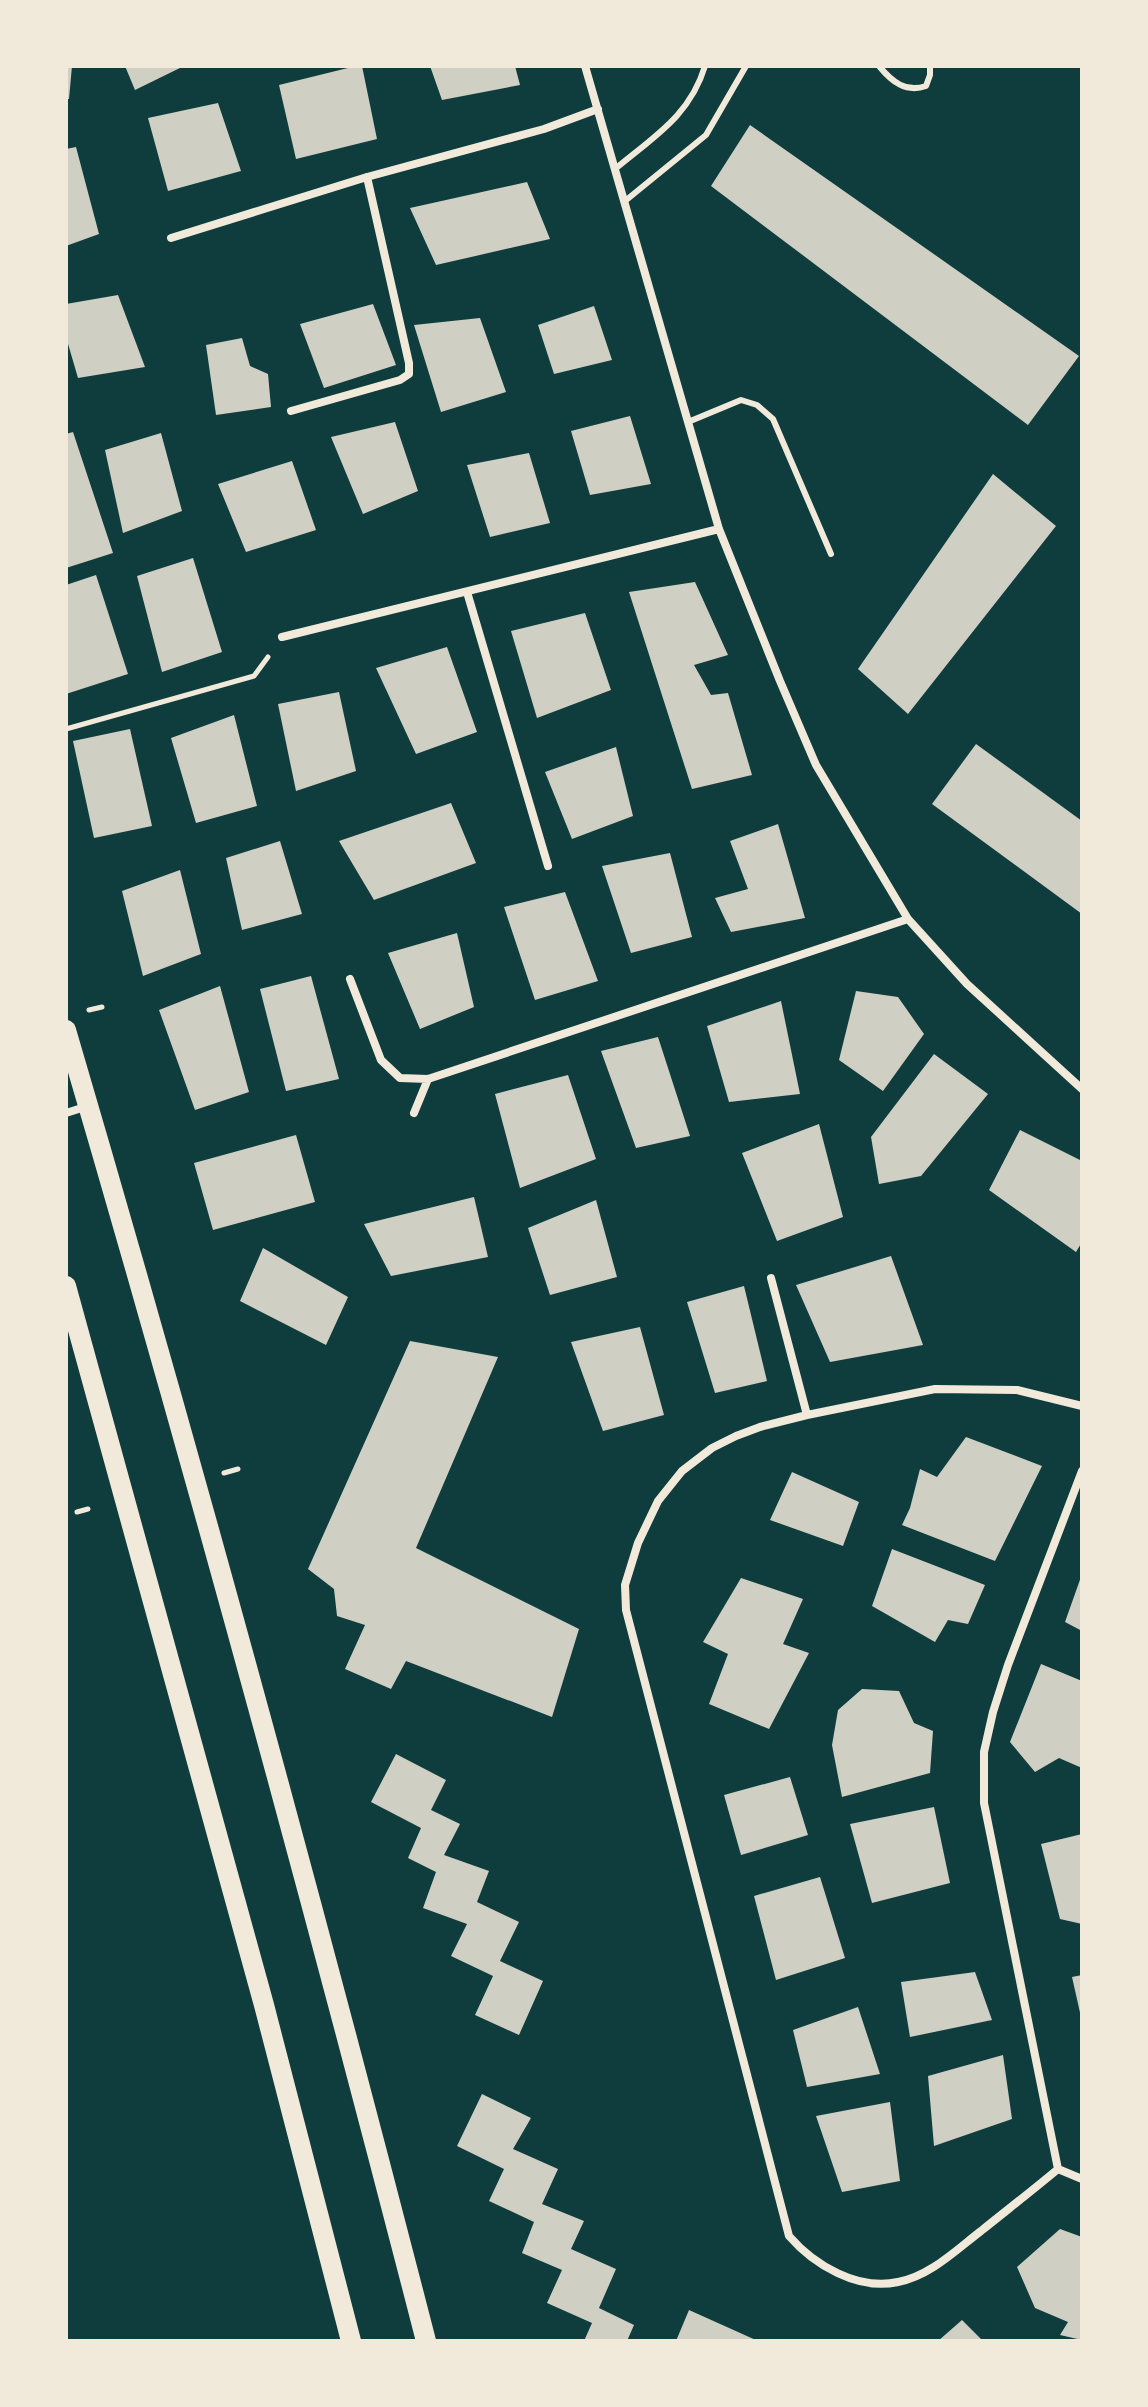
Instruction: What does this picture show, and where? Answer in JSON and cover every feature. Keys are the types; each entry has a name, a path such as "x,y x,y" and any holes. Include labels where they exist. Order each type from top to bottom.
{"main road":[{"path":"66,1030 204,1510 324,1947 426,2341"},
{"path":"66,1286 264,2005 351,2341"}],"street":[{"path":"585,66 719,529 816,765 908,919 967,984 1082,1089"},
{"path":"171,238 367,177 544,129 598,109"},
{"path":"291,411 400,380 409,374 367,177"},
{"path":"282,637 719,529"},
{"path":"467,592 548,866"},
{"path":"350,979 381,1060 400,1078 428,1079 908,919"},
{"path":"414,1113 428,1079"},
{"path":"66,1113 88,1106"},
{"path":"771,1278 807,1415"},
{"path":"1058,2169 937,2265 913,2278 895,2283 877,2283 836,2272 802,2250 789,2236 626,1610 625,1585 647,1522 658,1501 682,1471 712,1448 736,1436 807,1415 935,1389 1017,1390 1082,1406"},
{"path":"1058,2169 984,1803 984,1752 1008,1665 1082,1471"},
{"path":"1058,2169 1082,2179"}],"lane":[{"path":"615,169 680,116 705,66"},
{"path":"625,201 706,135 746,66"},
{"path":"879,66 901,86 915,90 926,86 930,66"},
{"path":"688,422 741,400 757,405 773,419 831,554"}],"path":[{"path":"66,729 254,676 282,637"},
{"path":"89,1010 102,1007"},
{"path":"77,1512 88,1509"}],"building":[{"path":"66,66 72,66 69,99 66,99"},
{"path":"125,66 184,66 135,90"},
{"path":"362,66 377,139 296,159 279,85"},
{"path":"430,66 515,66 520,85 442,100"},
{"path":"218,103 241,171 168,191 148,118"},
{"path":"750,125 1079,356 1028,425 711,186"},
{"path":"76,147 99,234 66,246 66,149"},
{"path":"527,182 550,239 436,265 410,208"},
{"path":"118,295 145,367 78,378 66,337 66,304"},
{"path":"373,304 396,365 324,388 300,324"},
{"path":"594,306 612,360 554,374 538,325"},
{"path":"480,318 506,392 441,412 414,325"},
{"path":"242,338 250,366 268,374 271,407 216,415 206,345"},
{"path":"630,416 651,484 590,495 571,431"},
{"path":"395,422 418,491 363,514 331,437"},
{"path":"73,432 113,553 66,568 66,434"},
{"path":"161,433 182,511 123,533 105,450"},
{"path":"529,453 550,523 490,537 467,465"},
{"path":"292,461 316,530 246,552 218,484"},
{"path":"993,474 1056,526 908,714 858,669"},
{"path":"193,558 222,652 162,672 137,576"},
{"path":"96,575 128,674 66,694 66,585"},
{"path":"695,582 728,655 694,665 711,695 728,693 752,775 692,789 629,592"},
{"path":"585,613 611,690 537,718 511,631"},
{"path":"447,647 477,732 416,754 376,668"},
{"path":"339,692 356,771 296,791 278,704"},
{"path":"234,715 257,806 196,823 171,738"},
{"path":"130,729 152,826 94,838 73,741"},
{"path":"976,744 1082,821 1082,914 932,804"},
{"path":"616,747 633,816 572,839 545,772"},
{"path":"451,803 476,863 374,900 339,841"},
{"path":"778,824 805,918 731,932 715,898 748,889 730,841"},
{"path":"280,841 302,914 242,930 226,858"},
{"path":"670,853 692,937 631,953 602,866"},
{"path":"180,870 201,954 143,976 122,891"},
{"path":"565,892 598,981 535,1000 504,907"},
{"path":"457,933 474,1007 420,1029 388,953"},
{"path":"311,976 339,1079 286,1091 260,989"},
{"path":"220,986 249,1092 195,1110 159,1010"},
{"path":"856,991 898,997 924,1034 883,1091 839,1060"},
{"path":"781,1001 800,1094 729,1102 707,1026"},
{"path":"658,1037 690,1136 636,1148 601,1051"},
{"path":"934,1054 988,1094 921,1176 879,1184 871,1137"},
{"path":"568,1075 596,1159 520,1188 495,1094"},
{"path":"819,1124 843,1217 777,1241 742,1153"},
{"path":"1020,1130 1082,1161 1082,1242 1076,1252 989,1190"},
{"path":"296,1135 315,1202 213,1230 194,1163"},
{"path":"474,1197 488,1257 391,1276 364,1224"},
{"path":"596,1200 617,1277 550,1295 528,1228"},
{"path":"263,1248 348,1297 326,1345 240,1301"},
{"path":"891,1256 923,1345 830,1362 796,1285"},
{"path":"744,1286 767,1381 715,1393 687,1302"},
{"path":"640,1327 664,1415 603,1431 571,1342"},
{"path":"410,1341 498,1357 416,1548 579,1629 552,1717 406,1661 391,1689 345,1669 365,1625 337,1616 334,1589 308,1569"},
{"path":"966,1437 1042,1466 995,1561 902,1525 910,1508 920,1469 937,1477"},
{"path":"792,1472 859,1502 843,1546 770,1520"},
{"path":"892,1549 985,1585 968,1624 948,1620 935,1642 872,1606"},
{"path":"1082,1574 1082,1631 1065,1622"},
{"path":"741,1578 803,1599 783,1644 809,1653 769,1729 709,1704 728,1654 703,1642"},
{"path":"1041,1664 1082,1681 1082,1768 1059,1758 1035,1772 1010,1742"},
{"path":"862,1689 899,1691 914,1723 933,1731 930,1773 842,1797 832,1745 838,1710"},
{"path":"396,1754 446,1780 431,1810 460,1824 444,1855 489,1871 477,1902 519,1922 500,1961 543,1981 519,2035 475,2015 493,1976 451,1956 467,1924 423,1908 436,1872 408,1858 421,1828 371,1802"},
{"path":"790,1777 808,1835 741,1855 724,1795"},
{"path":"934,1807 950,1883 872,1903 850,1824"},
{"path":"1082,1834 1082,1924 1060,1919 1041,1844"},
{"path":"820,1877 845,1958 776,1980 754,1896"},
{"path":"975,1972 992,2020 910,2037 901,1982"},
{"path":"1082,1975 1082,2017 1081,2017 1072,1977"},
{"path":"858,2007 880,2074 807,2087 793,2030"},
{"path":"1003,2055 1012,2119 934,2146 928,2076"},
{"path":"482,2094 531,2118 513,2149 558,2169 542,2204 584,2221 571,2249 616,2269 599,2308 634,2325 627,2341 584,2341 592,2323 547,2303 562,2270 522,2253 534,2222 489,2201 504,2169 457,2146"},
{"path":"890,2102 900,2181 842,2192 816,2116"},
{"path":"1060,2229 1082,2237 1082,2340 1060,2335 1068,2322 1035,2308 1017,2267"},
{"path":"689,2310 758,2341 676,2341"},
{"path":"962,2320 983,2341 938,2341"}]}
